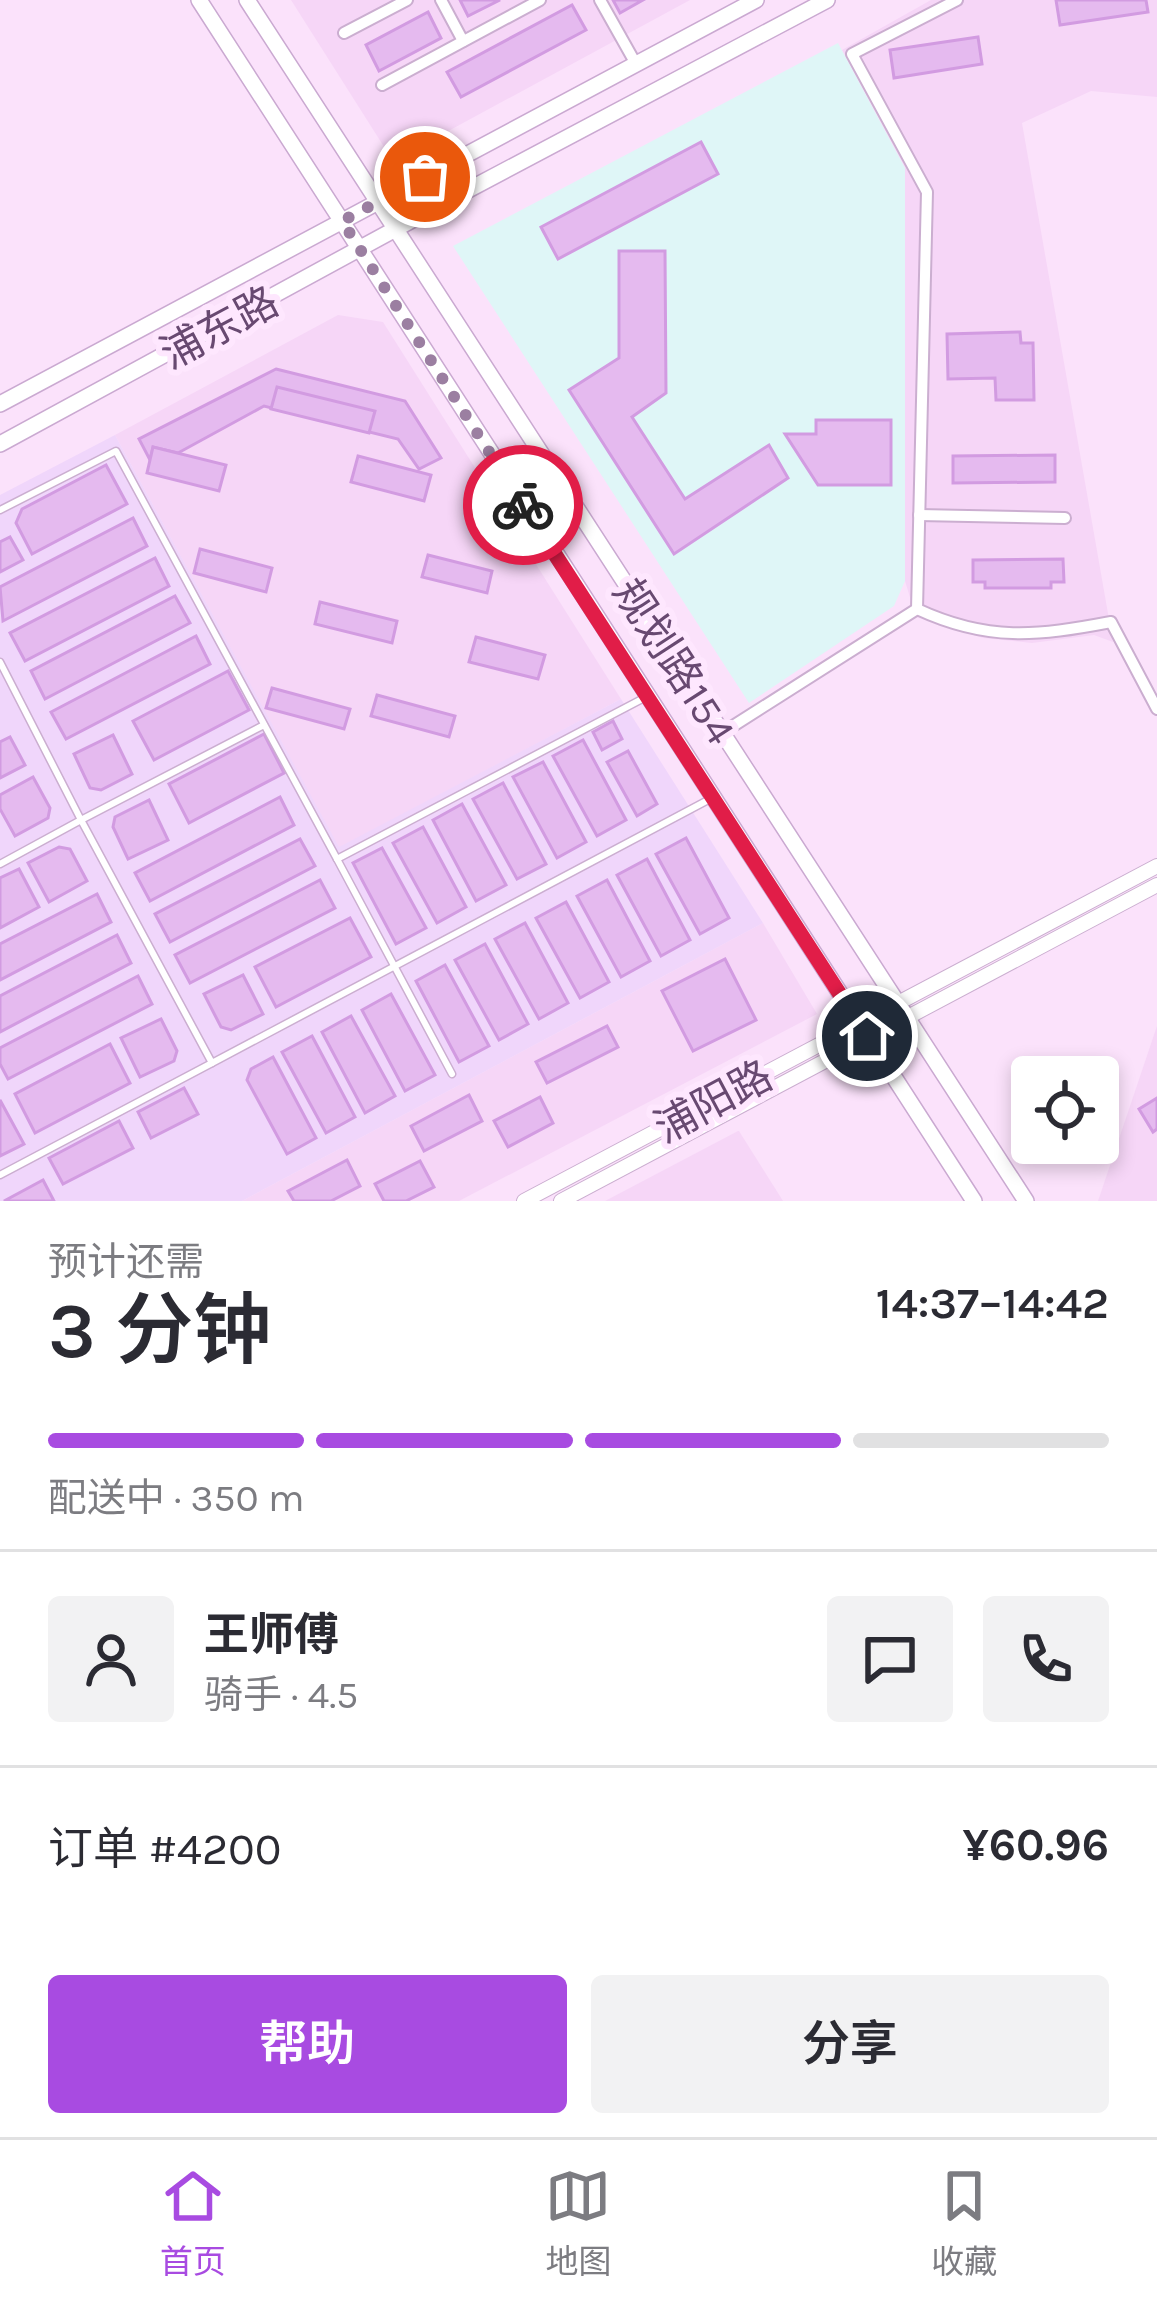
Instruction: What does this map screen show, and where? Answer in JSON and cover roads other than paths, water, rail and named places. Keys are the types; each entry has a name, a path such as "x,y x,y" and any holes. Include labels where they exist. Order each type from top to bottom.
{"main road":[{"name":"规划路154","path":"199,0 974,1201"},
{"name":"规划路154","path":"248,0 1026,1201"},
{"name":"浦东路","path":"0,404 756,0"},
{"name":"浦东路","path":"0,444 827,0"}],"street":[{"path":"344,33 407,0"},
{"path":"441,0 464,41"},
{"path":"382,85 540,0"},
{"path":"600,0 636,64"},
{"path":"917,609 927,192 852,54 957,0"},
{"path":"920,514 1065,518"},
{"path":"722,733 917,609"},
{"path":"917,609 968,628 1015,636 1111,622 1157,709"},
{"name":"浦阳路","path":"561,1201 1157,866"},
{"name":"浦阳路","path":"902,1010 1157,885"},
{"name":"浦阳路","path":"524,1201 863,1031"}],"lane":[{"path":"0,510 116,451 452,1074"},
{"path":"0,662 212,1063"},
{"path":"337,859 647,696"},
{"path":"0,864 264,724"},
{"path":"0,1175 712,798"}]}
